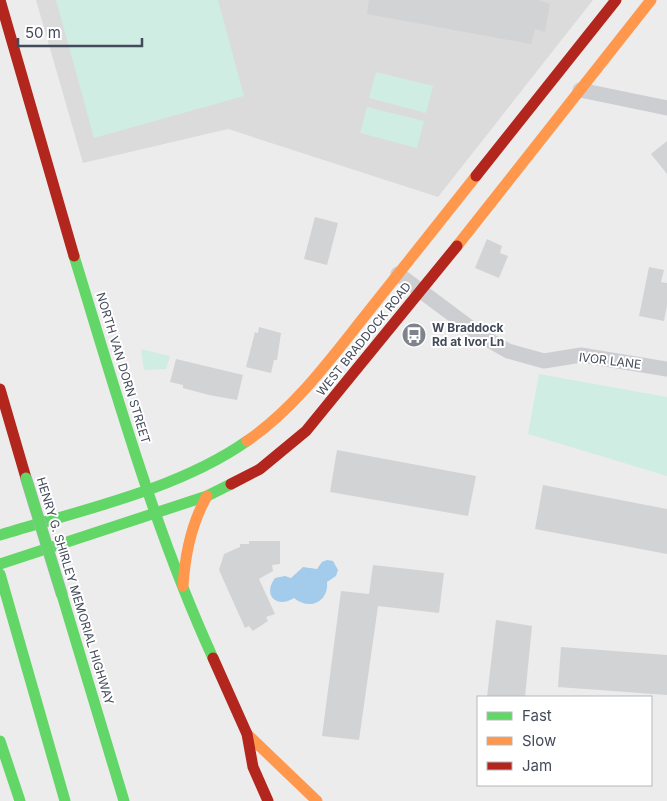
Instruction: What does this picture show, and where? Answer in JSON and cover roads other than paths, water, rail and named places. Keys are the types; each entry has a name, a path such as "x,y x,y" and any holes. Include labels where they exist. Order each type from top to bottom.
{"main road":[{"name":"NORTH VAN DORN STREET","path":"0,0 71,244 146,490 183,590 247,734 253,767 268,801"},
{"name":"WEST BRADDOCK ROAD","path":"0,535 146,490 224,458 263,430 291,404 398,274 616,0"},
{"name":"WEST BRADDOCK ROAD","path":"0,564 208,496 260,469 306,431 420,291 651,0"},
{"name":"HENRY G. SHIRLEY MEMORIAL HIGHWAY","path":"0,389 124,801"},
{"path":"183,590 189,540 196,514 208,496"},
{"path":"0,574 66,801"},
{"path":"36,700 74,801"},
{"name":"NORTH VAN DORN STREET","path":"247,734 268,758 290,793"},
{"path":"247,734 317,801"},
{"path":"0,741 20,801"},
{"path":"116,777 134,801"}],"street":[{"path":"580,90 667,108"},
{"name":"IVOR LANE","path":"398,274 480,335 508,351 544,361 581,355 667,370"}],"water":[{"path":"327,560 333,561 338,570 336,576 327,582 325,595 317,602 306,604 294,598 282,602 277,601 271,595 271,584 275,578 285,576 291,578 303,567 317,569 322,562"}],"place":[{"name":"W Braddock Rd at Ivor Ln","path":"414,335"}]}
